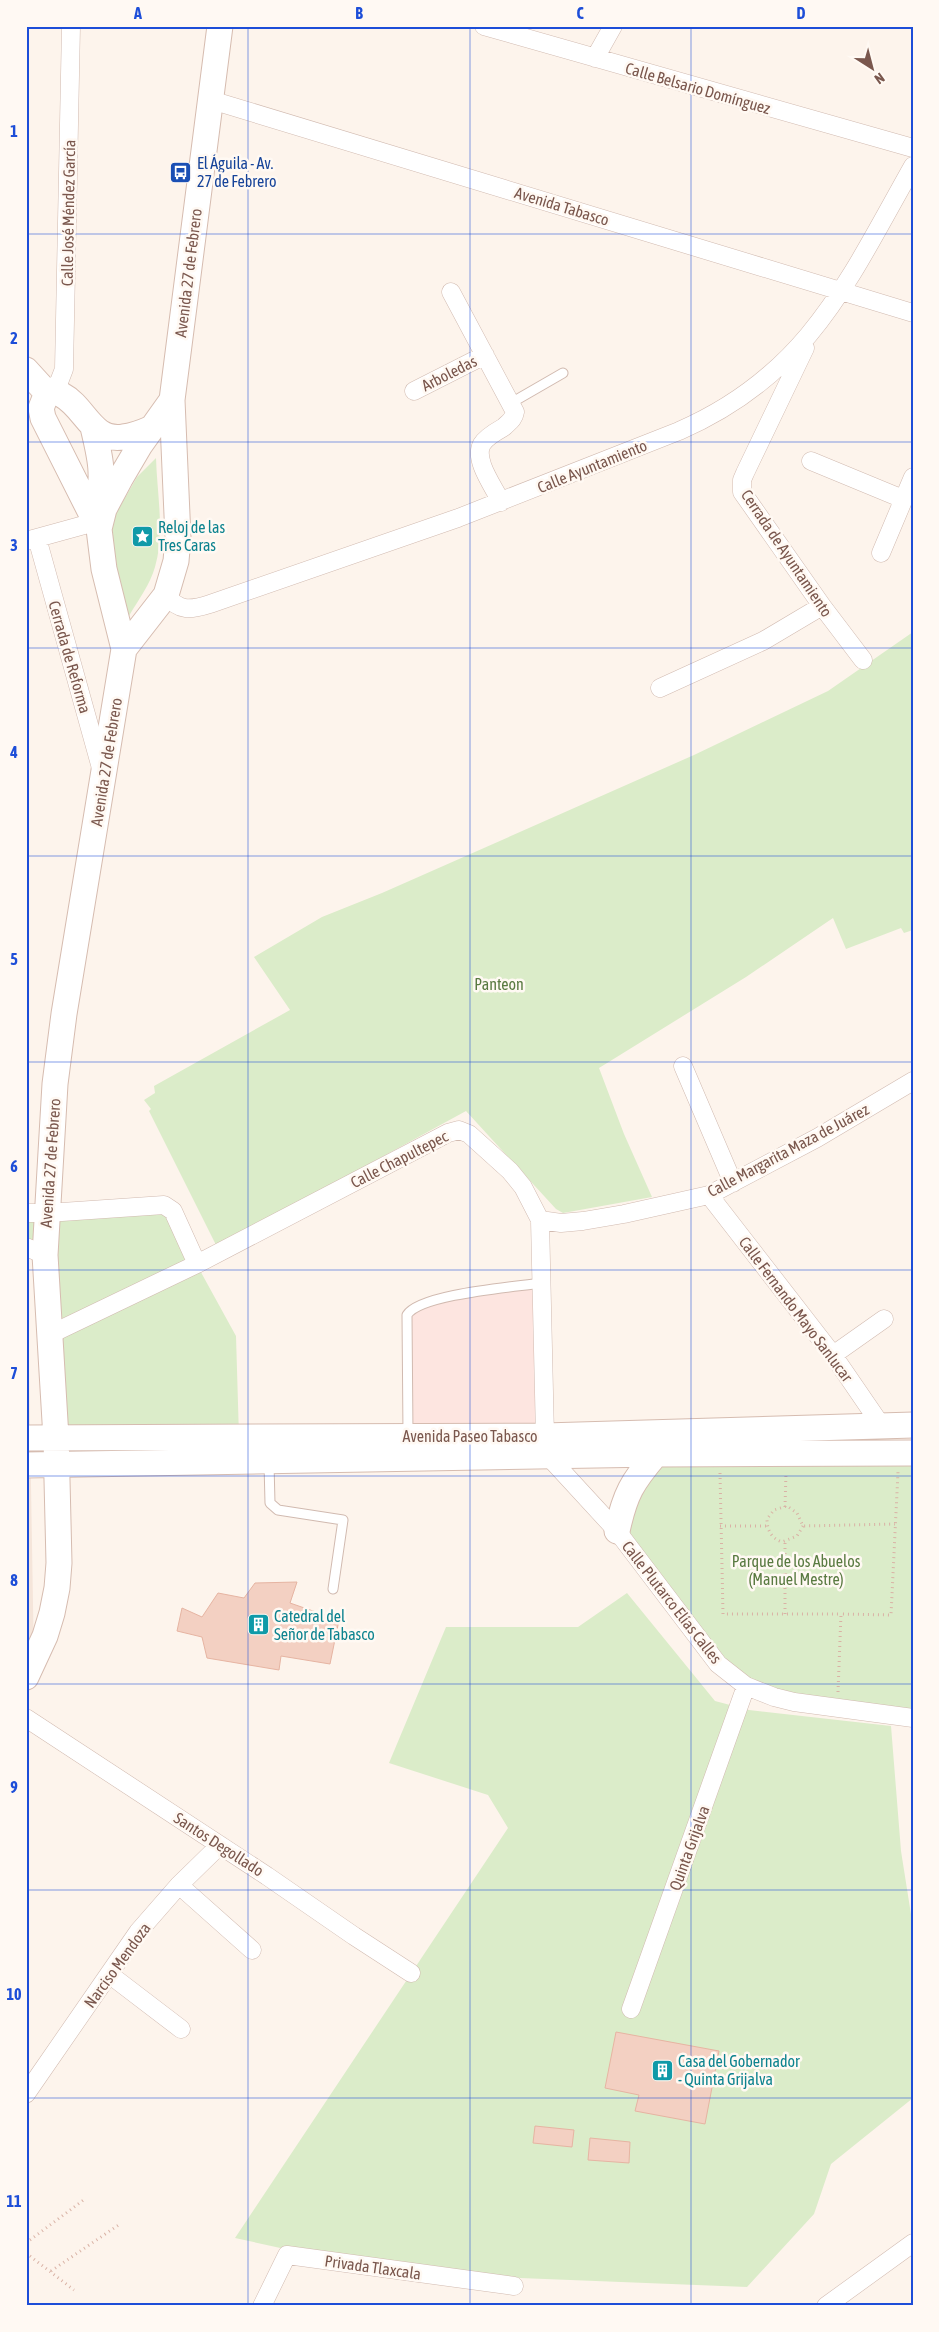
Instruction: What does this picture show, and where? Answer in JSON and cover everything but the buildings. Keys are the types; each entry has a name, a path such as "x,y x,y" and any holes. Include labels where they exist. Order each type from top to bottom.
{"main road":[{"name":"Avenida 27 de Febrero","path":"124,649 166,595 176,561 178,538 172,400 220,26"},
{"path":"26,370 47,393 60,393 70,400 93,427 110,437 121,438 152,428"},
{"path":"47,393 41,408 43,418 97,525"},
{"name":"Avenida 27 de Febrero","path":"26,1677 45,1636 57,1588 59,1563 56,1438 48,1335 35,1251 36,1213 64,1014 124,649 104,569 97,525 140,445 172,400"},
{"path":"93,427 100,459 102,482 97,525"},
{"name":"Avenida Paseo Tabasco","path":"26,1465 270,1461 881,1425 913,1425"},
{"name":"Avenida Paseo Tabasco","path":"26,1438 408,1436 656,1454 906,1453"},
{"path":"617,1531 624,1500 635,1478 656,1454"}],"street":[{"name":"Calle José Méndez García","path":"47,393 59,382 64,369 71,26"},
{"name":"Calle Belsario Domínguez","path":"484,26 913,148"},
{"path":"595,58 613,26"},
{"name":"Avenida Tabasco","path":"211,100 913,313"},
{"name":"Calle Ayuntamiento","path":"166,595 173,604 186,610 201,607 380,547 501,502 708,418 739,399 768,377 813,332 842,291 913,166"},
{"path":"451,292 515,412 515,416 482,443 479,454 501,502"},
{"name":"Cerrada de Ayuntamiento","path":"813,332 745,473 741,487 742,492 822,606 863,660"},
{"name":"Arboledas","path":"414,391 485,355"},
{"path":"811,461 903,499"},
{"path":"881,553 913,476"},
{"path":"32,539 97,525"},
{"name":"Cerrada de Reforma","path":"32,539 103,776"},
{"path":"660,688 756,644 794,624 822,606"},
{"path":"683,1066 732,1183"},
{"name":"Calle Margarita Maza de Juárez","path":"540,1220 561,1223 583,1221 709,1195 817,1138 913,1082"},
{"name":"Calle Chapultepec","path":"48,1335 197,1264 448,1133 459,1130 469,1134 510,1172 523,1187 540,1220 547,1446"},
{"name":"Calle Fernando Mayo Sanlucar","path":"709,1195 833,1355 881,1425"},
{"path":"36,1213 164,1206 172,1211 197,1264"},
{"path":"833,1355 884,1319"},
{"name":"Calle Plutarco Elías Calles","path":"547,1446 617,1531 718,1664 746,1686 794,1702 913,1718"},
{"name":"Quinta Grijalva","path":"631,2009 746,1686"},
{"name":"Santos Degollado","path":"26,1718 411,1973"},
{"name":"Narciso Mendoza","path":"26,2094 138,1932 180,1885 220,1845"},
{"path":"180,1885 252,1950"},
{"path":"110,1974 180,2029"},
{"path":"826,2306 913,2243"},
{"name":"Privada Tlaxcala","path":"262,2306 287,2255 514,2286"}],"lane":[{"path":"511,403 563,372"},
{"path":"408,1436 408,1315 411,1310 438,1298 541,1283"},
{"path":"270,1461 270,1502 273,1507 278,1510 343,1520 333,1589"}],"path":[{"path":"785,1507 786,1453"},
{"path":"720,1454 723,1614 891,1614 896,1524 906,1453"},
{"path":"790,1507 797,1513 803,1526 797,1536 785,1542 774,1539 767,1526 771,1512 790,1507"},
{"path":"803,1526 896,1524"},
{"path":"720,1526 767,1526"},
{"path":"785,1542 785,1614"},
{"path":"837,1708 841,1614"},
{"path":"26,2243 85,2199"},
{"path":"51,2271 120,2224"},
{"path":"26,2253 74,2290"}],"shaded area":[{"path":"539,1285 542,1432 411,1434 411,1316 413,1312 438,1300"},
{"path":"26,1365 29,1365 34,1663 26,1674"}],"green space":[{"path":"156,458 160,513 158,554 150,580 129,616 112,569 111,522 137,477"},
{"name":"Panteon","path":"913,632 913,930 904,933 901,928 846,949 833,918 746,977 599,1068 624,1134 652,1197 563,1213 556,1209 466,1111 217,1247 149,1111 151,1109 144,1100 155,1093 154,1086 290,1010 254,957 322,917 382,893 694,755 828,691"},
{"path":"164,1205 236,1336 239,1437 56,1438 45,1255 26,1247 26,1213"},
{"name":"Parque de los Abuelos (Manuel Mestre)","path":"913,1453 913,1717 746,1686 617,1531 656,1454"},
{"path":"627,1593 715,1701 749,1710 891,1726 901,1851 913,1927 913,2098 831,2164 814,2214 747,2287 520,2278 285,2249 235,2238 508,1828 488,1795 389,1763 446,1627 578,1627"}],"place":[{"name":"El Águila - Av. 27 de Febrero","path":"181,172"},
{"name":"Reloj de las Tres Caras","path":"142,536"},
{"name":"Catedral del Señor de Tabasco","path":"258,1625"},
{"name":"Casa del Gobernador - Quinta Grijalva","path":"662,2070"}]}
